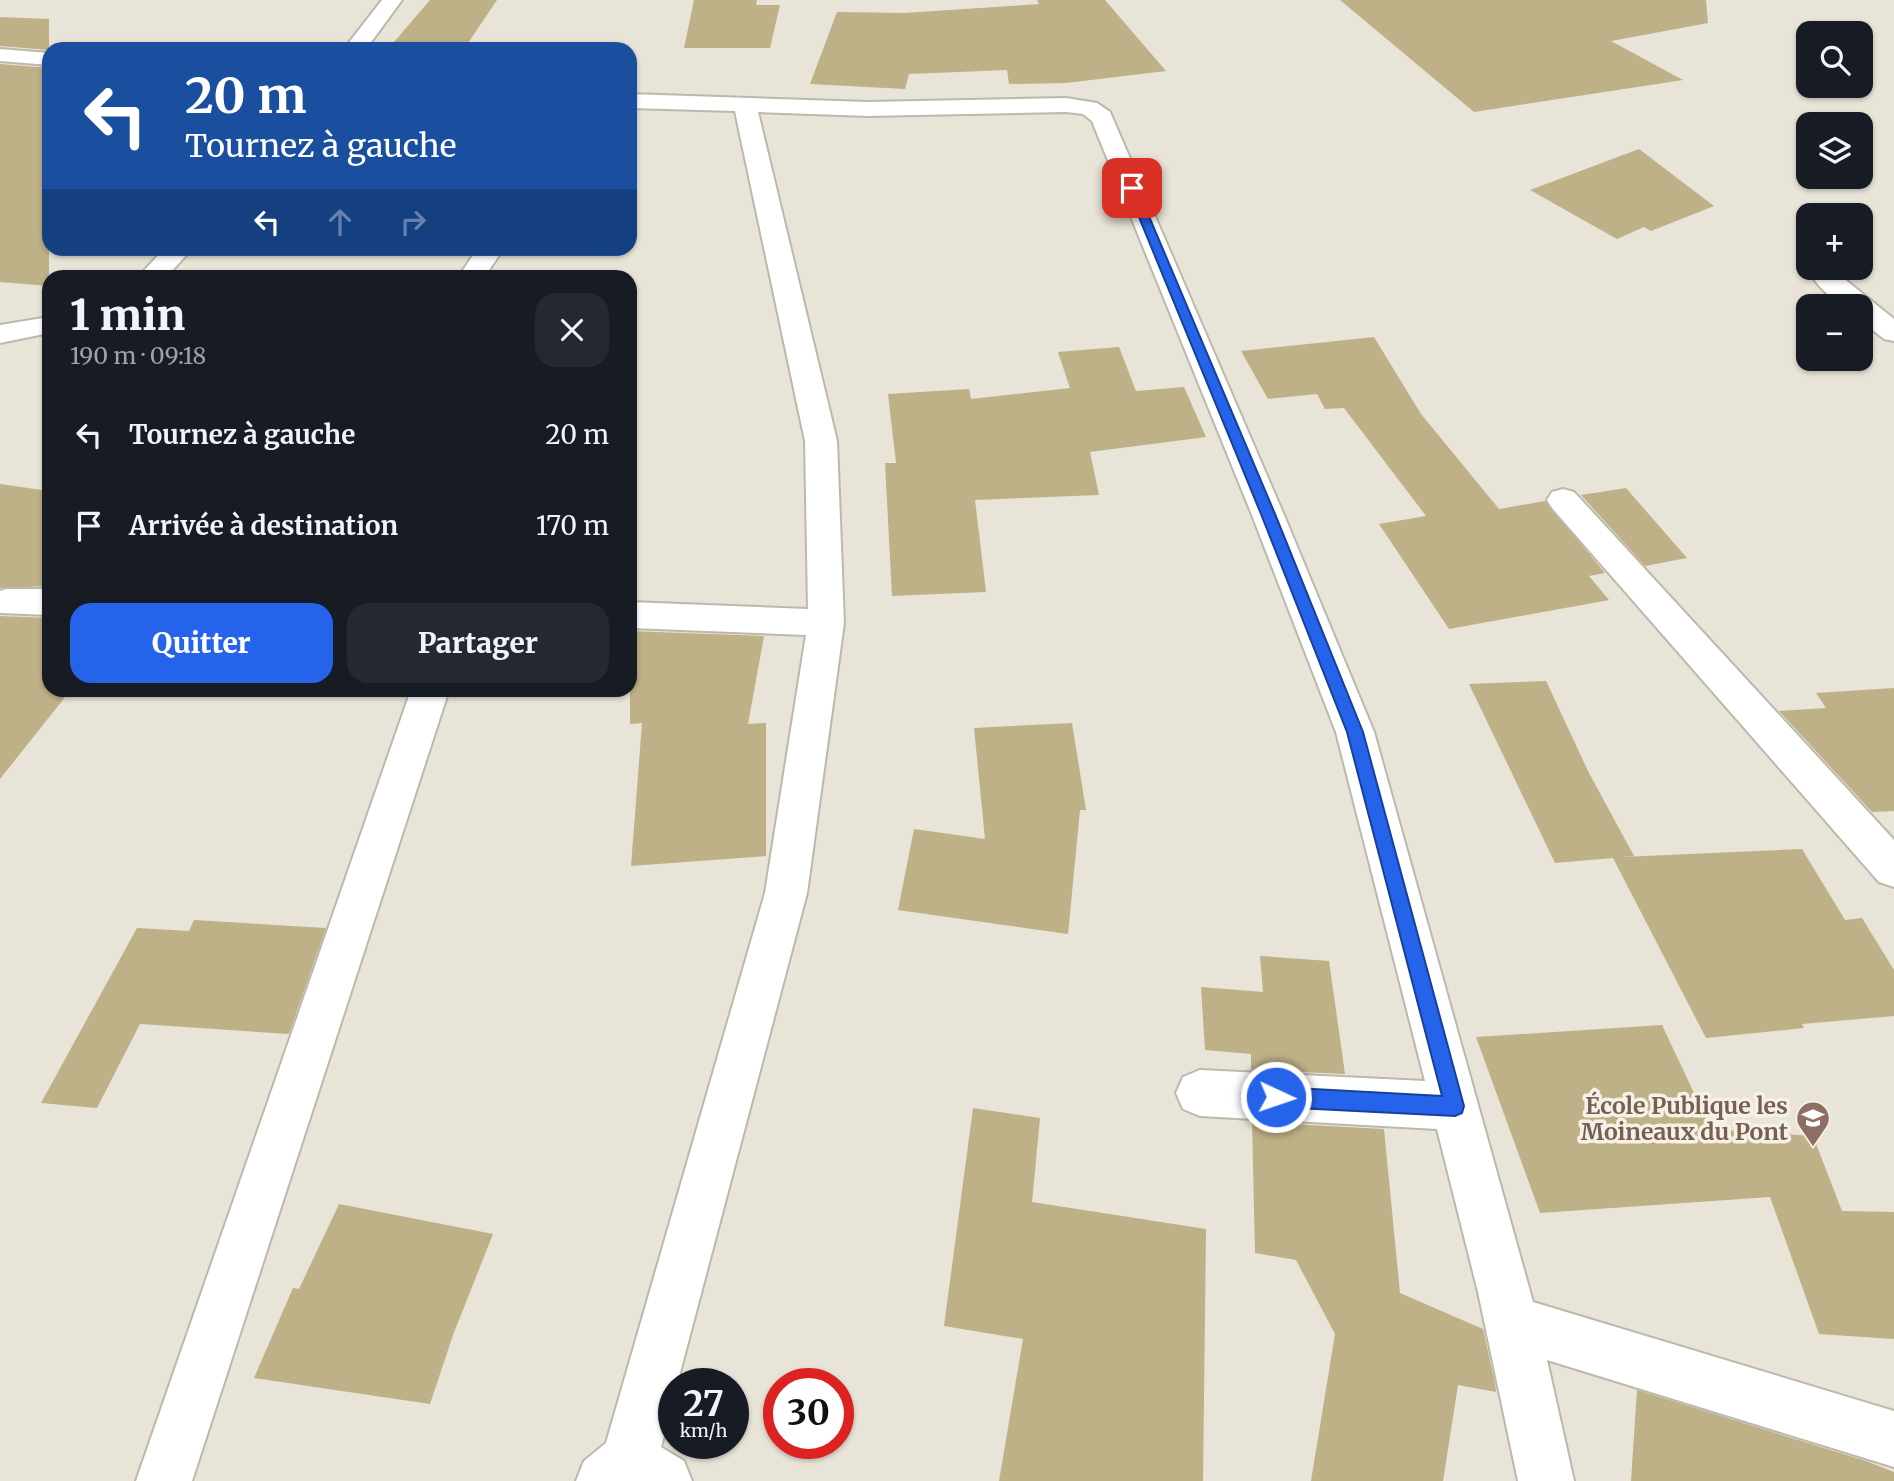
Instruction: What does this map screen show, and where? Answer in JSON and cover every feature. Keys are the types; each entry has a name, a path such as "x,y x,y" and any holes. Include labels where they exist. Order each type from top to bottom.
{"street":[{"path":"360,42 392,0"},
{"path":"0,55 42,58"},
{"path":"637,101 868,109 1066,105 1089,108 1102,117 1268,514 1355,732 1455,1106 1489,1221 1546,1481"},
{"path":"633,1474 786,893 825,623 821,441 745,106"},
{"path":"158,270 172,256"},
{"path":"1828,280 1894,333"},
{"path":"0,334 42,326"},
{"path":"1563,499 1894,869"},
{"path":"6,602 42,602"},
{"path":"637,615 825,623"},
{"path":"164,1481 428,697"},
{"path":"1200,1093 1455,1106"},
{"path":"1513,1323 1894,1439"}],"building":[{"path":"430,0 497,0 469,42 394,42"},
{"path":"694,0 757,0 756,5 780,5 770,48 684,48"},
{"path":"1037,0 1105,0 1166,71 1066,83 1009,84 1007,70 909,74 905,89 810,84 837,12 904,13 1039,4"},
{"path":"1340,0 1706,0 1708,23 1611,41 1683,80 1474,112"},
{"path":"0,17 49,19 49,42 42,42 42,49 0,46"},
{"path":"0,64 42,67 42,256 49,256 49,270 42,270 42,285 0,282"},
{"path":"1639,149 1714,206 1651,231 1644,227 1617,239 1530,190"},
{"path":"1374,337 1421,414 1499,509 1545,501 1605,573 1589,576 1609,600 1449,629 1379,524 1426,516 1344,408 1325,409 1317,394 1268,399 1241,351"},
{"path":"1119,347 1136,391 1184,387 1206,437 1090,452 1099,495 975,500 986,592 892,596 885,463 896,463 888,394 969,389 971,399 1070,388 1058,352"},
{"path":"0,484 42,490 42,586 0,588"},
{"path":"1626,488 1687,558 1645,566 1581,495"},
{"path":"0,616 42,618 42,697 65,697 0,779"},
{"path":"637,631 764,636 748,724 766,723 766,856 631,866 642,723 630,724 630,697 637,697"},
{"path":"1546,681 1589,773 1634,856 1622,857 1802,849 1845,920 1862,918 1894,970 1894,1016 1802,1024 1804,1028 1706,1038 1613,858 1555,863 1469,684"},
{"path":"1894,688 1894,811 1872,812 1779,711 1826,708 1816,693"},
{"path":"1072,723 1086,810 1080,810 1068,934 898,910 914,829 985,839 974,728"},
{"path":"194,920 326,928 289,1034 140,1024 97,1108 41,1103 137,928 189,931"},
{"path":"1260,956 1329,961 1345,1074 1251,1070 1251,1054 1205,1050 1201,987 1263,992"},
{"path":"1662,1025 1711,1129 1813,1136 1842,1211 1894,1212 1894,1339 1819,1334 1770,1197 1540,1213 1476,1037"},
{"path":"973,1108 1040,1118 1032,1202 1206,1229 1203,1481 999,1481 1023,1339 944,1326"},
{"path":"1252,1122 1384,1129 1400,1293 1483,1329 1495,1383 1496,1392 1458,1385 1443,1481 1311,1481 1335,1334 1296,1260 1255,1253"},
{"path":"339,1204 493,1234 453,1335 430,1404 254,1378 293,1288 299,1289"},
{"path":"1637,1390 1866,1461 1894,1472 1894,1481 1631,1481"}],"place":[{"name":"École Publique les Moineaux du Pont","path":"1813,1148"}],"route":[{"path":"1132,188 1268,514 1355,732 1455,1106 1276,1097"}]}
